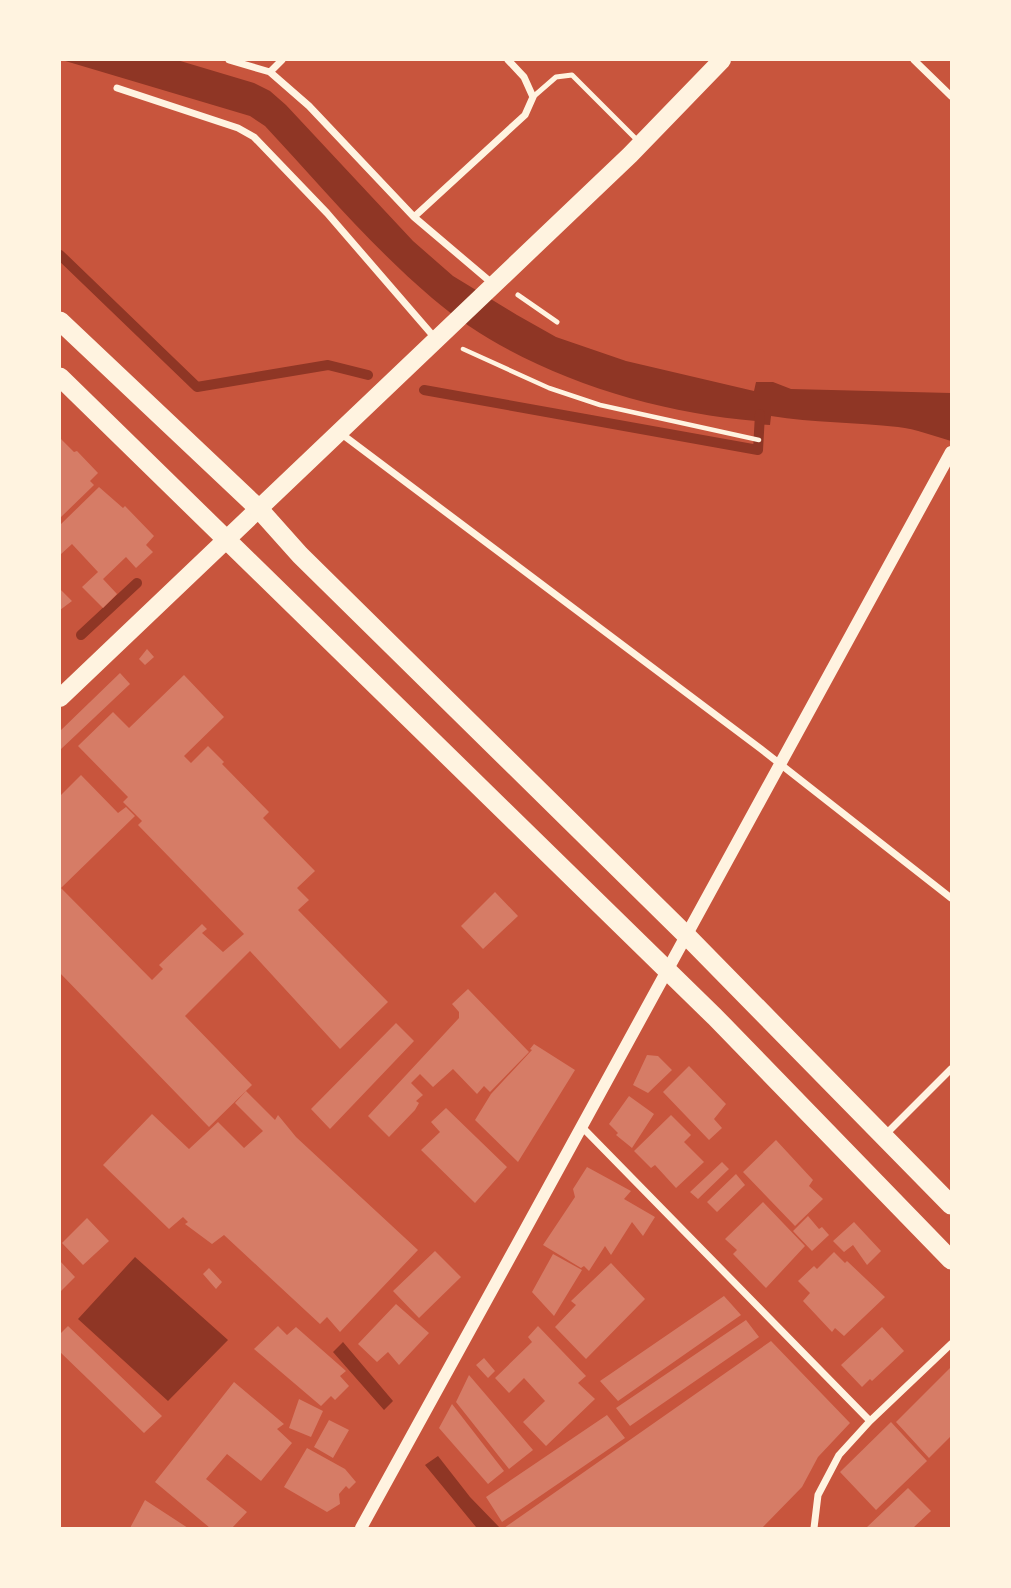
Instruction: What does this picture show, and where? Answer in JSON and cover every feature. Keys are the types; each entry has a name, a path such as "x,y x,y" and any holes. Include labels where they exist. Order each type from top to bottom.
{"highway":[{"path":"60,321 258,508 300,555 687,936 951,1205"},
{"path":"60,377 668,971 951,1260"}],"main road":[{"path":"60,698 641,144 722,60"}],"street":[{"path":"229,60 270,72 309,106 414,217 489,287"},
{"path":"270,72 282,60"},
{"path":"414,217 525,116 533,97 524,77 508,60"},
{"path":"915,60 951,96"},
{"path":"117,88 238,128 254,137 327,213 437,340"},
{"path":"339,432 779,763 951,898"},
{"path":"361,1528 583,1128 779,763 951,452"},
{"path":"884,1136 951,1069"},
{"path":"583,1128 870,1421"},
{"path":"814,1528 818,1495 839,1455 870,1421 951,1344"}],"lane":[{"path":"533,97 556,77 572,75 641,144"},
{"path":"518,295 557,322"}],"path":[{"path":"463,349 549,388 600,404 759,440"}],"shaded area":[{"path":"62,60 177,60 254,83 270,91 413,241 453,276 556,337 626,361 754,391 756,382 773,382 791,389 951,393 951,441 911,429 882,425 771,416 770,425 757,424 756,421 671,408 628,397 543,367 466,324 432,298 367,236 265,126 250,116"},
{"path":"135,1257 228,1340 168,1401 78,1319"},
{"path":"343,1342 393,1401 384,1410 333,1352"},
{"path":"438,1456 470,1497 500,1528 476,1527 425,1465"}],"building":[{"path":"60,438 98,473 90,481 94,485 60,518"},
{"path":"99,487 123,508 125,506 154,536 146,545 153,552 136,568 126,557 103,579 117,594 103,608 82,587 98,572 72,544 60,555 60,525"},
{"path":"60,589 72,601 60,610"},
{"path":"147,649 154,657 145,665 139,659"},
{"path":"120,673 130,684 60,750 60,731"},
{"path":"184,675 224,717 184,756 191,763 208,746 269,812 263,818 315,871 297,888 309,900 298,910 388,1002 340,1049 250,951 185,1016 252,1085 209,1127 60,973 60,796 81,775 118,813 126,807 135,816 61,888 152,980 163,969 159,965 202,924 207,929 202,933 223,952 244,934 138,825 142,821 123,802 128,797 78,746 113,712 129,728"},
{"path":"495,892 518,916 483,949 461,926"},
{"path":"468,989 529,1052 490,1092 484,1086 477,1094 453,1069 433,1087 420,1074 411,1083 423,1095 416,1101 419,1103 415,1110 389,1137 368,1116 459,1018 459,1012 452,1004"},
{"path":"396,1023 414,1041 330,1129 311,1109"},
{"path":"534,1044 575,1070 518,1162 475,1120 491,1094 532,1050 530,1049"},
{"path":"647,1055 658,1056 672,1070 648,1093 633,1085"},
{"path":"689,1066 726,1104 714,1119 722,1128 709,1140 663,1092"},
{"path":"246,1091 275,1120 278,1115 296,1137 418,1250 340,1332 327,1317 320,1324 224,1235 212,1244 185,1224 188,1222 183,1217 169,1229 103,1165 152,1114 189,1149 218,1122 244,1148 263,1131 235,1103"},
{"path":"629,1096 654,1114 632,1148 616,1135 618,1133 609,1124"},
{"path":"446,1108 507,1167 475,1203 421,1150 440,1132 431,1122"},
{"path":"671,1115 691,1135 684,1142 704,1162 676,1188 655,1165 651,1168 634,1151"},
{"path":"776,1140 813,1180 809,1186 823,1199 795,1226 743,1172"},
{"path":"722,1162 729,1169 698,1199 690,1192"},
{"path":"587,1167 631,1191 624,1199 655,1217 643,1236 632,1222 611,1255 605,1246 589,1271 543,1245 575,1197 573,1189"},
{"path":"736,1174 745,1185 717,1212 707,1202"},
{"path":"763,1202 805,1246 766,1288 733,1254 737,1250 725,1239"},
{"path":"808,1216 819,1229 822,1227 829,1235 812,1251 793,1231"},
{"path":"87,1218 109,1241 83,1265 62,1243"},
{"path":"854,1222 881,1251 867,1265 853,1245 844,1252 833,1241"},
{"path":"435,1251 461,1277 419,1318 393,1291"},
{"path":"834,1252 885,1297 844,1336 835,1328 832,1332 803,1301 810,1293 798,1281 814,1266 817,1269"},
{"path":"553,1254 582,1270 554,1316 532,1292"},
{"path":"60,1261 75,1277 60,1292"},
{"path":"611,1263 645,1299 586,1359 555,1327 576,1305 571,1301"},
{"path":"209,1268 222,1282 216,1289 203,1274"},
{"path":"724,1296 741,1315 618,1401 600,1381"},
{"path":"396,1304 429,1333 399,1365 388,1352 377,1362 358,1344"},
{"path":"746,1320 759,1337 630,1426 616,1408"},
{"path":"68,1326 162,1416 144,1433 60,1352 60,1334"},
{"path":"278,1326 287,1335 296,1327 346,1371 340,1376 349,1386 335,1400 331,1396 321,1406 254,1349"},
{"path":"538,1326 586,1376 578,1383 595,1399 546,1446 523,1422 545,1401 524,1378 509,1393 495,1378 532,1342 528,1337"},
{"path":"882,1327 904,1351 862,1387 841,1365"},
{"path":"771,1341 850,1423 818,1457 802,1487 762,1528 504,1528"},
{"path":"484,1358 495,1371 488,1378 476,1365"},
{"path":"951,1367 951,1436 929,1458 896,1422"},
{"path":"469,1375 533,1450 509,1469 456,1402"},
{"path":"234,1382 284,1424 277,1429 292,1443 261,1481 227,1454 206,1479 247,1512 232,1528 210,1528 155,1482"},
{"path":"299,1399 323,1411 311,1437 289,1428"},
{"path":"452,1404 504,1471 488,1484 439,1428"},
{"path":"607,1415 625,1438 502,1522 486,1497"},
{"path":"329,1420 349,1430 333,1458 314,1447"},
{"path":"891,1422 927,1461 876,1510 840,1472"},
{"path":"307,1448 345,1469 356,1482 349,1489 346,1486 339,1494 340,1504 327,1512 284,1487"},
{"path":"908,1488 931,1511 913,1528 866,1528"},
{"path":"145,1500 188,1528 130,1528"}],"waterway":[{"path":"60,255 197,387 328,365 368,375"},
{"path":"424,390 758,450 760,414"},
{"path":"81,635 137,583"}]}
